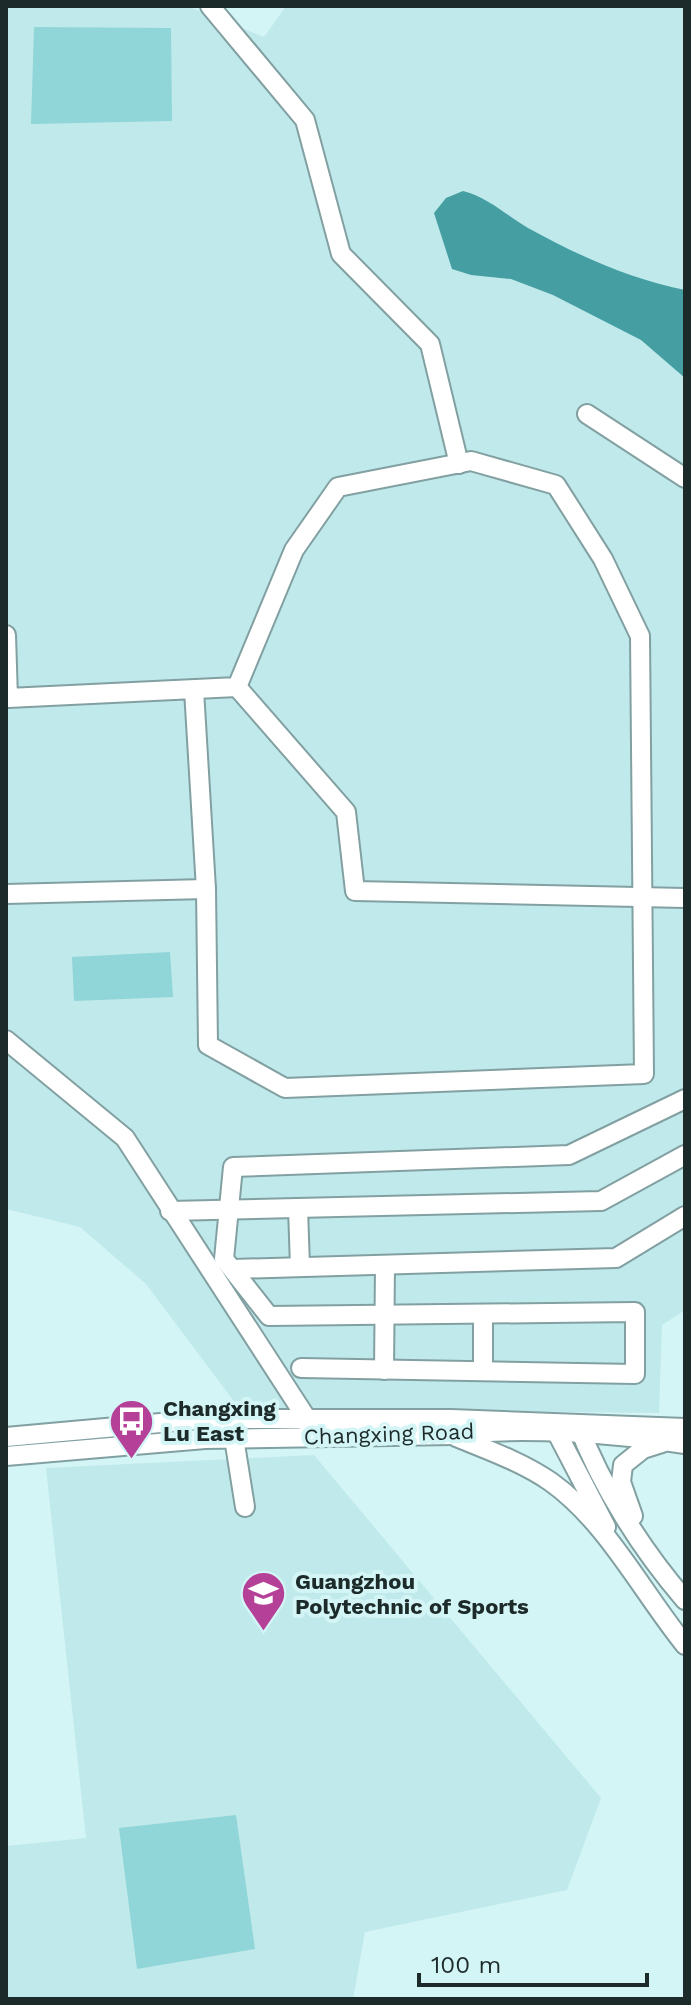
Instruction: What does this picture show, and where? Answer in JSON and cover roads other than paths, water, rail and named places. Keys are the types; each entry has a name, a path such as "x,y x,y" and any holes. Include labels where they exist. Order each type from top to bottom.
{"street":[{"path":"210,6 305,120 341,254 430,344 459,464"},
{"path":"587,414 685,478"},
{"path":"194,690 206,889 208,1045 285,1088 644,1074 640,636 603,559 556,485 471,461 338,487 294,550 237,687"},
{"path":"6,635 8,698 237,687"},
{"path":"237,687 346,812 355,891 685,898"},
{"path":"6,894 206,889"},
{"path":"6,1040 125,1138 309,1428"},
{"path":"301,1368 635,1374 635,1312 269,1316 224,1259 233,1167 569,1155 685,1099"},
{"path":"170,1211 601,1201 685,1155"},
{"path":"298,1208 300,1267"},
{"path":"233,1269 616,1258 685,1216"},
{"path":"384,1370 385,1265"},
{"path":"483,1314 483,1371"},
{"name":"Changxing Road","path":"6,1437 82,1427 205,1419 453,1435 557,1428"},
{"name":"Changxing Road","path":"6,1456 234,1438 309,1428 579,1428"},
{"path":"557,1428 620,1556"},
{"path":"579,1428 685,1428"},
{"path":"579,1428 685,1444"},
{"path":"579,1428 589,1456 636,1535 685,1600"},
{"path":"453,1435 513,1461 551,1482 588,1515 649,1601 685,1645"},
{"path":"234,1438 245,1507"},
{"path":"636,1535 621,1482 623,1465 643,1449 665,1441"}],"place":[{"name":"Changxing Lu East","path":"132,1460"},
{"name":"Guangzhou Polytechnic of Sports","path":"264,1633"}]}
